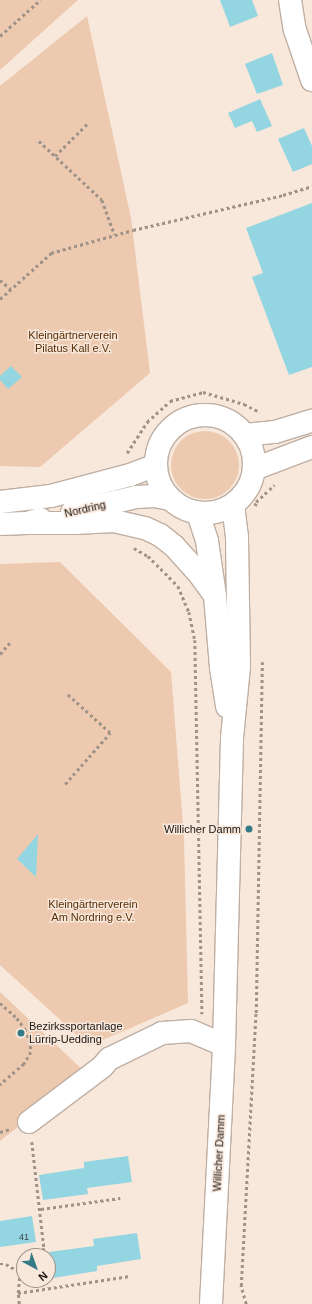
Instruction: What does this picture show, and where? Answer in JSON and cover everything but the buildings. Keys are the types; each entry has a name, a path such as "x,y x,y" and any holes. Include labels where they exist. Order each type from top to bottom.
{"main road":[{"path":"290,0 295,30 312,80"},
{"path":"205,415 220,418 234,424 245,435 251,446 254,457 254,469 251,483 243,495 233,504 222,510 210,513 198,513 183,508 170,499 158,478 156,465 158,450 165,436 176,425 190,418 205,415"},
{"path":"245,435 275,432 312,421"},
{"path":"254,469 312,447"},
{"name":"Nordring","path":"0,502 50,496 130,475 156,465"},
{"name":"Nordring","path":"0,524 27,522 136,497 154,496 170,499"},
{"name":"Willicher Damm","path":"211,1304 224,1045 232,738 239,666 237,538 233,504"},
{"name":"Willicher Damm","path":"198,513 207,542 216,596 221,668 232,738"},
{"path":"27,522 75,523 114,521 145,528 160,535 174,546 200,575 216,596"},
{"path":"29,1122 102,1067 109,1059 162,1033 191,1031 202,1034 224,1045"}],"path":[{"path":"0,36 40,0"},
{"path":"55,156 87,124"},
{"path":"40,141 102,200 115,235"},
{"path":"0,299 51,253 115,235 283,196 312,186"},
{"path":"0,280 11,289"},
{"path":"127,454 147,422 170,401 203,392 244,404 264,414"},
{"path":"255,508 256,502 279,480"},
{"path":"148,556 178,586 189,612 195,640 202,1034"},
{"path":"0,654 12,640"},
{"path":"246,1304 241,1286 256,1013 262,661"},
{"path":"65,784 110,733 68,695"},
{"path":"0,1003 17,1018 25,1029 30,1040 31,1052 24,1064 0,1085"},
{"path":"29,1122 44,1248"},
{"path":"40,1209 120,1198"},
{"path":"0,1264 6,1264 16,1270"},
{"path":"18,1293 130,1276"},
{"path":"18,1288 19,1304"}],"green space":[{"path":"0,0 78,0 0,70"},
{"name":"Kleingärtnerverein Pilatus Kall e.V.","path":"87,16 131,218 150,373 40,467 0,466 0,86"},
{"path":"205,431 218,434 229,441 236,452 239,465 236,478 229,489 218,496 205,499 192,496 181,489 174,478 171,465 174,452 181,441 192,434"},
{"name":"Kleingärtnerverein Am Nordring e.V.","path":"60,562 171,672 184,838 188,1003 89,1046 0,965 0,564"},
{"name":"Bezirkssportanlage Lürrip-Uedding","path":"0,992 86,1073 0,1141"}],"place":[{"name":"Willicher Damm","path":"249,829"},
{"name":"Bezirkssportanlage Lürrip-Uedding","path":"21,1033"}]}
